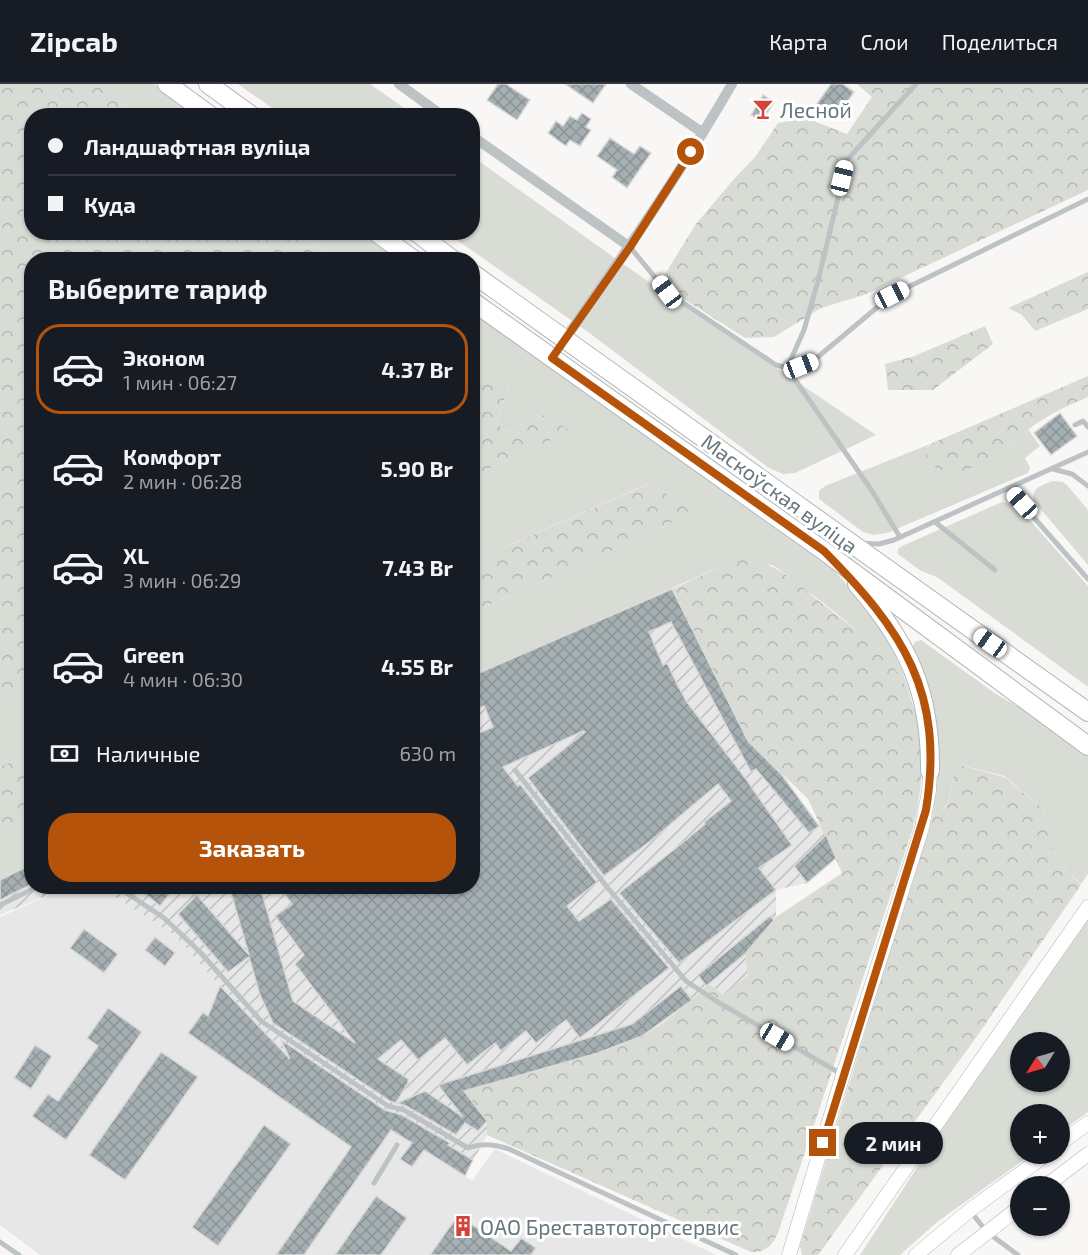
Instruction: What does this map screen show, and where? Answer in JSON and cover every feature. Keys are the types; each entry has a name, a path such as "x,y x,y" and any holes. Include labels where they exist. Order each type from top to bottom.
{"highway":[{"path":"167,84 200,108"},
{"path":"208,84 241,108"},
{"path":"387,240 403,252"},
{"path":"427,240 442,252"},
{"name":"Маскоўская вуліца","path":"480,279 1088,712"},
{"name":"Маскоўская вуліца","path":"480,307 824,551 1088,746"},
{"path":"552,358 565,339"},
{"path":"824,551 874,604 888,622 908,656 926,713 930,771"}],"main road":[{"path":"789,1255 843,1075 922,828 930,771"},
{"path":"840,1255 849,1249 1088,907"},
{"path":"1070,1136 1088,1123"},
{"path":"1059,1176 1088,1154"},
{"path":"916,1255 970,1210 1033,1164"},
{"path":"958,1255 1010,1215"}],"street":[{"path":"399,84 433,108"},
{"path":"631,84 703,133"},
{"path":"565,339 630,247 732,84"},
{"path":"480,142 630,247"}],"lane":[{"path":"787,368 804,330 819,281 847,160 916,84"},
{"path":"630,247 667,292 776,365 787,368 813,361 892,295 1045,218 1088,199"},
{"path":"787,368 872,491 900,537"},
{"path":"1075,425 1083,421 1088,427"},
{"path":"838,536 870,544 886,542 1088,452"},
{"path":"1052,469 1072,474 1088,486"},
{"path":"1008,488 1088,579"},
{"path":"935,522 995,570"},
{"path":"515,770 607,887 686,981 710,998 843,1075"},
{"path":"0,905 24,893"},
{"path":"128,894 164,918 201,952 261,1021 388,1106 404,1110 468,1148 486,1144 508,1149 735,1255"},
{"path":"374,1183 397,1145"},
{"path":"970,1210 987,1232 1018,1255"},
{"path":"0,1242 19,1255"},
{"path":"7,1255 11,1249"}],"shaded area":[{"path":"672,589 748,741 782,775 825,833 836,858 807,883 776,890 776,917 745,954 748,975 723,996 709,984 692,1000 642,1036 598,1053 487,1121 487,1135 465,1176 395,1133 212,1007 220,986 176,936 111,894 480,894 480,673"},
{"path":"24,868 24,894 50,894 0,915 0,880"},
{"path":"51,894 111,894 176,935 220,986 212,1007 395,1133 472,1181 495,1149 716,1255 40,1255 0,1225 0,917"}],"green space":[{"path":"0,84 95,84 128,108 24,108 24,240 308,240 325,252 24,252 24,684 0,696"},
{"path":"95,84 154,84 188,108 128,108"},
{"path":"238,84 370,84 404,108 272,108"},
{"path":"857,84 1088,84 1088,190 864,295 821,308 774,337 745,338 676,294 665,274 696,224 755,157 778,123 806,118 847,134 872,97"},
{"path":"480,162 646,280 876,435 795,473 783,474 769,468 588,332 480,256 480,252 474,252 457,240 480,240"},
{"path":"308,240 372,240 390,252 325,252"},
{"path":"1088,272 1088,309 1035,331 1022,315 1008,308"},
{"path":"480,316 834,571 860,600 881,630 898,662 912,699 900,679 871,644 780,570 772,565 731,562 480,673 480,609 661,529 689,511 650,483 480,558 480,473 569,431 546,414 505,432 497,423 508,386 480,365"},
{"path":"985,326 993,344 933,390 888,390 885,364 912,357"},
{"path":"480,365 508,386 497,423 505,432 546,414 570,431 480,473"},
{"path":"1088,376 1088,397 1042,420 989,460 959,471 943,470 928,463 925,452 930,444"},
{"path":"1028,429 1040,446 1025,458 1030,468 1028,473 887,533 874,535 863,532 819,499 819,491 825,486 930,444 927,447 956,470 977,464 1003,450"},
{"path":"1053,481 1067,485 1088,510 1088,565 1033,500 1036,489"},
{"path":"651,483 690,511 661,529 480,609 480,558"},
{"path":"1002,502 1021,510 1088,586 1088,687 937,577 921,571 898,554 898,549 902,546"},
{"path":"742,560 765,564 793,580 882,654 902,680 911,700 921,742 922,763 918,807 913,828 778,1233 768,1247 756,1252 751,1252 487,1135 487,1121 464,1091 576,1060 640,1037 666,1020 709,984 723,995 748,975 745,954 776,917 842,873 808,799 748,741 672,589 731,562"},
{"path":"921,640 996,694 1038,718 1088,756 1088,874 1081,884 1066,870 1053,850 1043,809 1004,776 956,764 948,803 932,820 938,773 912,648 915,642"},
{"path":"24,684 24,756 0,767 0,696"},
{"path":"24,756 24,819 0,831 0,767"},
{"path":"956,764 1004,777 1043,809 1054,851 1065,869 1081,885 980,1032 818,1255 802,1255 800,1246 878,989 932,819 948,804"},
{"path":"24,819 24,868 0,880 0,831"},
{"path":"1088,919 1088,1112 1070,1125 1070,1104 1010,1104 1010,1164 1018,1164 937,1222 900,1255 860,1255 984,1065"}],"building":[{"path":"498,84 506,84 530,100 517,120 487,100"},
{"path":"565,84 606,84 593,103"},
{"path":"831,84 843,84 854,92 836,118 816,105"},
{"path":"763,95 774,102 762,121 751,115"},
{"path":"582,113 591,119 586,127 591,130 580,146 570,140 566,146 548,133 556,121 563,126 570,116 577,120"},
{"path":"610,138 634,154 640,146 651,153 627,188 612,177 617,170 597,156"},
{"path":"1060,413 1077,436 1051,455 1034,433"},
{"path":"672,589 748,741 782,775 819,826 809,833 756,769 751,772 671,622 649,632 663,665 667,663 687,702 743,775 792,845 759,868 776,890 679,963 619,893 731,801 718,784 653,839 604,876 528,778 585,732 503,767 518,786 520,784 597,882 567,906 579,921 611,899 669,968 580,1038 566,1020 536,1043 526,1031 501,1051 495,1043 467,1065 445,1038 418,1060 401,1040 378,1059 408,1079 396,1103 273,1023 260,995 249,957 228,972 178,914 197,895 249,955 231,894 262,894 293,1001 355,1043 295,964 304,955 275,916 292,904 284,894 480,894 480,733 493,727 484,706 480,708 480,673"},
{"path":"826,835 836,858 807,883 794,866"},
{"path":"24,868 24,888 0,900 0,880"},
{"path":"145,894 170,894 160,906"},
{"path":"770,916 774,920 745,954 706,986 698,975"},
{"path":"84,929 118,954 104,973 70,948"},
{"path":"155,937 175,953 165,966 145,950"},
{"path":"220,986 290,1059 281,1040 385,1110 402,1115 450,1143 448,1145 473,1160 465,1176 424,1150 412,1167 400,1159 412,1143 391,1130 304,1255 276,1255 351,1147 188,1033 203,1012 208,1016"},
{"path":"681,986 692,1000 642,1036 598,1053 464,1091 487,1121 478,1131 465,1123 456,1135 397,1103 425,1091 463,1117 438,1085 632,1024"},
{"path":"108,1008 142,1032 66,1140 32,1116 48,1094 58,1101 98,1046 87,1038"},
{"path":"35,1045 52,1056 31,1089 14,1078"},
{"path":"161,1052 198,1077 125,1180 89,1155"},
{"path":"264,1125 291,1144 218,1246 192,1227"},
{"path":"376,1196 407,1218 381,1255 335,1255"},
{"name":"ОАО Бреставтоторгсервис","path":"458,1215 511,1251 521,1238 536,1248 531,1255 430,1255"}],"place":[{"name":"Лесной","path":"763,109"},
{"name":"ОАО Бреставтоторгсервис","path":"463,1226"}],"route":[{"path":"691,152 630,247 552,358 824,551 888,622 908,656 915,674 926,713 930,752 926,810 823,1143"}]}
